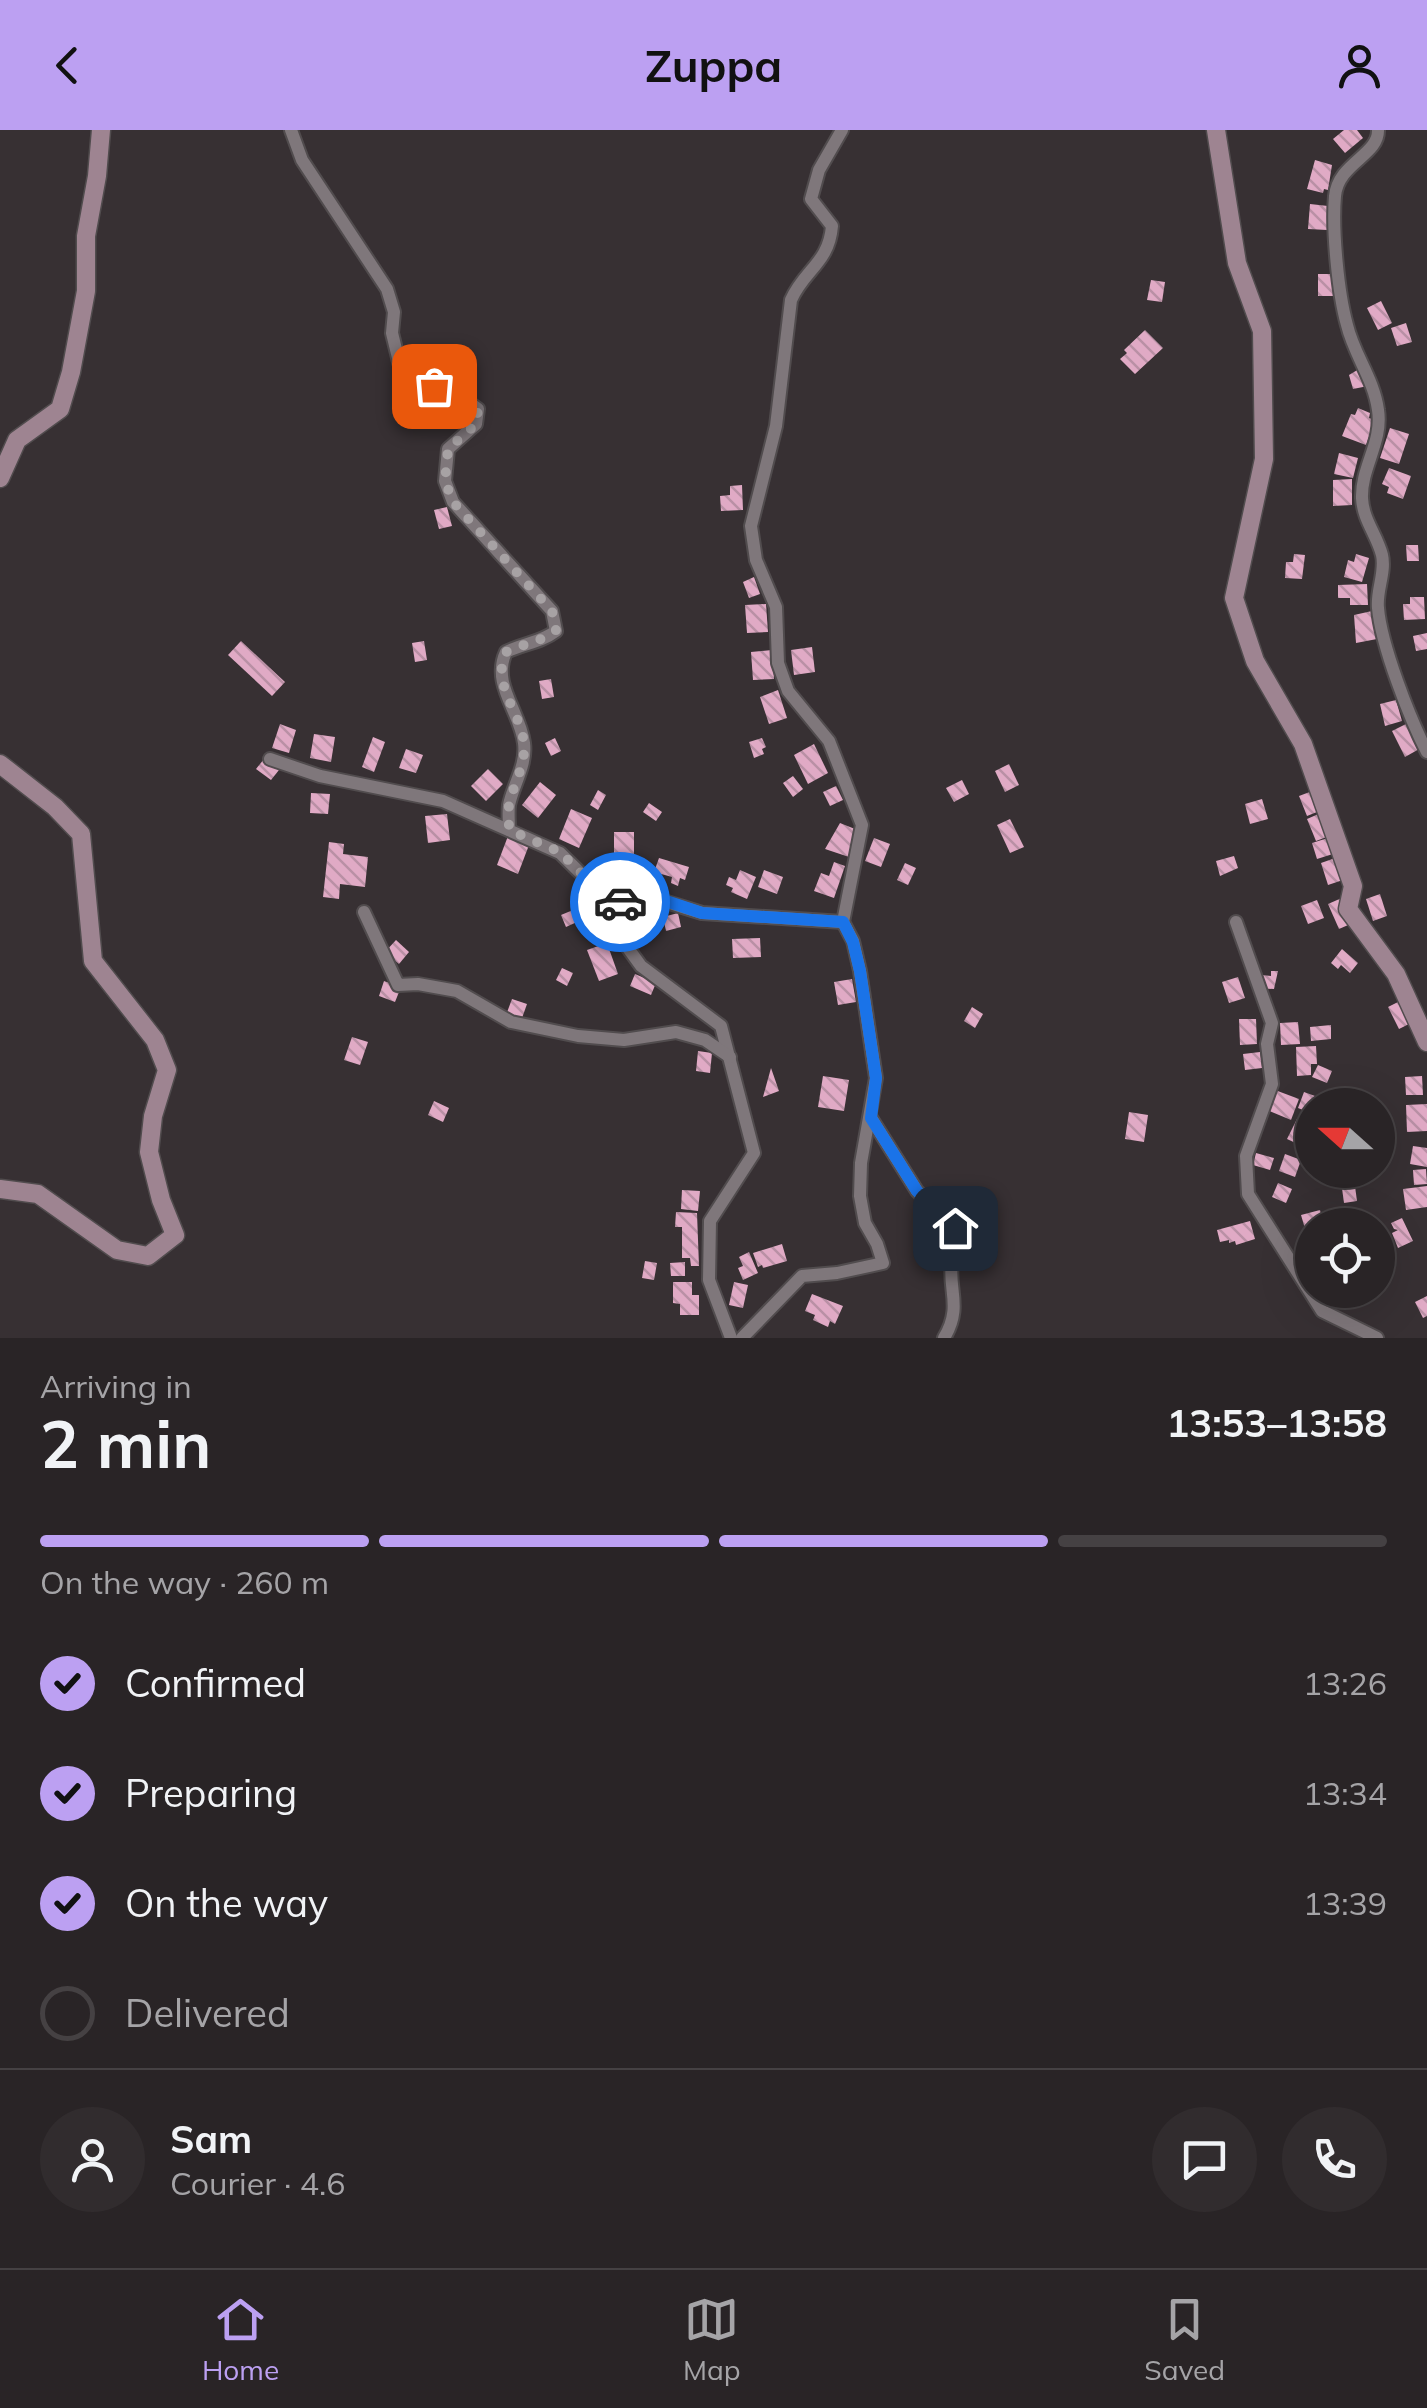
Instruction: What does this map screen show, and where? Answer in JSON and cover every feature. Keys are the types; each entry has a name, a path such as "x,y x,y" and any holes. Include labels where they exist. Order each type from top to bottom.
{"street":[{"path":"0,478 17,440 60,409 71,372 86,291 86,236 98,176 101,130"},
{"path":"291,130 302,160 388,288 394,312 392,333 402,374 464,399 478,409 476,424 448,449 445,481 453,502 552,611 556,630 542,642 521,644 506,652 500,665 507,698 524,743 520,774 509,806 509,830"},
{"path":"742,1338 802,1276 883,1263 878,1244 865,1223 860,1196 861,1162 876,1078 860,971 843,922 862,825 829,741 788,692 778,663 776,607 756,560 751,526 776,426 792,300 797,286 830,247 832,226 810,199 820,170 842,130"},
{"path":"1216,130 1236,263 1262,332 1264,458 1234,598 1254,661 1303,744 1352,886 1348,908 1396,974 1427,1042"},
{"path":"1378,130 1373,147 1346,169 1335,192 1335,229 1347,326 1374,387 1379,415 1379,437 1362,497 1366,520 1383,561 1378,607 1395,673 1427,752"},
{"path":"270,759 320,776 443,800 560,852 611,903 625,944 641,966 722,1026 754,1152 710,1221 709,1280 730,1338"},
{"path":"0,764 55,807 81,834 93,961 156,1040 167,1070 153,1116 149,1152 175,1235 148,1256 117,1250 38,1194 0,1189"},
{"path":"611,903 657,898 702,913 843,922"},
{"path":"364,912 398,985 458,991 512,1022 578,1036 624,1040 676,1032 704,1040 730,1057"},
{"path":"1236,922 1272,1022 1267,1044 1272,1084 1246,1156 1248,1194 1322,1311 1377,1338"},
{"path":"871,1118 917,1191 955,1228 962,1242 952,1256 949,1275 956,1307 944,1338"}],"building":[{"path":"1344,130 1357,130 1363,138 1345,153 1333,139"},
{"path":"1315,160 1332,165 1328,190 1323,193 1307,189"},
{"path":"1310,204 1328,206 1327,230 1308,229"},
{"path":"1318,274 1338,274 1338,296 1318,296"},
{"path":"1151,280 1165,282 1162,302 1147,300"},
{"path":"1381,301 1392,323 1378,330 1367,308"},
{"path":"1406,323 1412,342 1397,346 1391,328"},
{"path":"1145,330 1163,348 1135,374 1120,359"},
{"path":"1364,366 1368,386 1353,389 1349,375"},
{"path":"1358,408 1375,420 1366,445 1342,436 1351,414 1355,415"},
{"path":"1390,428 1409,434 1399,464 1380,458"},
{"path":"1339,453 1358,458 1353,478 1334,474"},
{"path":"1389,468 1411,476 1403,499 1387,493 1389,487 1382,484"},
{"path":"1352,479 1352,505 1333,506 1333,480"},
{"path":"742,485 743,510 721,511 720,496 730,495 730,486"},
{"path":"447,507 452,526 439,529 434,510"},
{"path":"1406,545 1418,545 1419,561 1407,561"},
{"path":"1294,554 1305,555 1302,579 1285,578 1286,562 1293,562"},
{"path":"1356,554 1369,558 1362,582 1344,577 1348,560 1354,562"},
{"path":"754,577 760,594 749,598 743,582"},
{"path":"1367,584 1368,605 1350,605 1350,598 1338,598 1338,585"},
{"path":"1410,597 1424,597 1425,619 1404,620 1403,604 1410,604"},
{"path":"766,604 768,632 747,633 745,605"},
{"path":"1372,611 1377,639 1356,643 1354,615"},
{"path":"1427,633 1427,649 1416,651 1413,636"},
{"path":"241,641 285,682 272,696 228,655"},
{"path":"424,641 427,660 415,662 412,643"},
{"path":"812,647 815,672 794,675 791,650"},
{"path":"772,650 774,679 753,680 751,652"},
{"path":"551,679 554,697 542,699 539,681"},
{"path":"778,690 787,718 769,724 760,697"},
{"path":"1396,700 1402,721 1385,726 1380,704"},
{"path":"1408,723 1421,748 1405,757 1392,731"},
{"path":"280,724 296,730 289,753 272,748"},
{"path":"314,734 335,737 331,762 310,758"},
{"path":"373,737 385,742 374,772 362,767"},
{"path":"555,738 561,751 551,756 545,743"},
{"path":"762,738 764,754 754,758 749,742"},
{"path":"814,744 828,773 808,784 794,755"},
{"path":"406,749 423,755 416,773 399,768"},
{"path":"264,759 279,770 271,780 256,769"},
{"path":"1009,764 1019,785 1005,792 995,771"},
{"path":"488,769 503,784 486,801 471,786"},
{"path":"793,776 803,789 793,797 783,783"},
{"path":"962,780 969,794 954,802 946,788"},
{"path":"540,782 556,795 538,818 522,805"},
{"path":"836,786 843,800 830,806 823,792"},
{"path":"598,790 606,795 598,810 590,805"},
{"path":"1315,790 1322,810 1307,816 1299,796"},
{"path":"311,793 330,794 328,814 310,813"},
{"path":"1262,799 1268,819 1250,824 1245,804"},
{"path":"649,803 662,812 656,821 643,812"},
{"path":"571,809 592,818 579,848 559,839"},
{"path":"1323,812 1332,835 1316,841 1307,819"},
{"path":"447,814 450,840 428,843 425,816"},
{"path":"1010,819 1024,847 1010,853 997,825"},
{"path":"840,823 855,829 852,837 856,839 849,857 825,849"},
{"path":"614,832 634,832 634,866 614,866"},
{"path":"508,836 529,845 518,874 497,865"},
{"path":"1331,837 1336,853 1317,859 1312,843"},
{"path":"874,838 890,844 881,867 865,861"},
{"path":"329,842 344,844 343,854 368,857 365,887 340,884 339,899 323,897"},
{"path":"1234,856 1238,868 1220,876 1216,861"},
{"path":"1338,857 1346,879 1328,885 1321,863"},
{"path":"659,858 689,867 685,880 680,878 678,886 671,883 672,877 654,872"},
{"path":"834,862 845,866 834,898 814,891 821,873 829,876"},
{"path":"905,863 916,868 908,885 897,880"},
{"path":"740,870 756,877 747,899 731,892 733,888 726,885 729,877 736,880"},
{"path":"764,870 783,877 777,894 758,887"},
{"path":"1380,894 1387,916 1373,921 1366,899"},
{"path":"1344,897 1355,922 1339,929 1328,904"},
{"path":"599,900 605,924 585,929 579,905"},
{"path":"1317,900 1324,918 1308,924 1301,906"},
{"path":"573,910 577,922 566,927 561,915"},
{"path":"678,913 681,927 666,931 663,917"},
{"path":"760,938 761,957 733,958 732,939"},
{"path":"396,940 409,952 399,964 385,952"},
{"path":"607,943 618,974 599,981 587,950"},
{"path":"1342,949 1358,963 1350,973 1331,963"},
{"path":"562,968 573,973 567,986 556,980"},
{"path":"1271,971 1278,971 1274,989 1255,988 1262,975 1271,976"},
{"path":"635,974 656,983 651,995 630,986"},
{"path":"1238,977 1245,998 1229,1003 1222,982"},
{"path":"852,979 856,1002 838,1005 834,982"},
{"path":"384,981 401,987 395,1002 379,996"},
{"path":"512,999 527,1004 521,1021 506,1015"},
{"path":"1402,1000 1413,1022 1399,1029 1388,1007"},
{"path":"972,1007 983,1014 975,1028 964,1021"},
{"path":"1239,1019 1256,1019 1257,1044 1240,1045"},
{"path":"1298,1022 1300,1044 1281,1045 1280,1023"},
{"path":"1331,1025 1331,1039 1311,1041 1310,1027"},
{"path":"352,1037 368,1042 360,1065 344,1060"},
{"path":"1316,1046 1317,1064 1311,1064 1311,1075 1297,1076 1296,1047"},
{"path":"698,1051 712,1053 710,1073 696,1071"},
{"path":"1260,1052 1262,1068 1245,1070 1243,1054"},
{"path":"1318,1065 1332,1071 1327,1083 1312,1077"},
{"path":"771,1068 779,1091 763,1097"},
{"path":"823,1076 849,1080 844,1111 818,1107"},
{"path":"1422,1076 1423,1095 1406,1095 1405,1077"},
{"path":"1275,1090 1295,1098 1291,1120 1267,1110"},
{"path":"434,1101 449,1108 443,1122 428,1115"},
{"path":"1427,1104 1427,1131 1407,1132 1406,1105"},
{"path":"1129,1112 1148,1115 1144,1142 1125,1139"},
{"path":"1295,1123 1295,1143 1287,1139"},
{"path":"1413,1146 1427,1148 1427,1167 1410,1164"},
{"path":"1256,1153 1274,1158 1270,1170 1253,1165"},
{"path":"1285,1154 1295,1158 1295,1177 1279,1171"},
{"path":"1426,1169 1427,1184 1414,1185 1413,1170"},
{"path":"1278,1183 1292,1189 1286,1203 1272,1197"},
{"path":"1427,1186 1427,1207 1406,1210 1403,1189"},
{"path":"1342,1188 1355,1188 1357,1201 1344,1203"},
{"path":"682,1190 700,1191 698,1211 681,1209"},
{"path":"676,1212 697,1213 699,1266 691,1266 690,1258 682,1258 682,1227 675,1227"},
{"path":"1402,1218 1413,1241 1398,1248 1395,1240 1395,1221"},
{"path":"1250,1221 1255,1239 1236,1245 1235,1241 1220,1242 1217,1230"},
{"path":"782,1244 787,1261 758,1267 753,1253"},
{"path":"749,1252 758,1273 743,1280 739,1257"},
{"path":"645,1261 657,1263 654,1280 642,1278"},
{"path":"685,1262 685,1276 671,1276 670,1263"},
{"path":"673,1282 692,1282 692,1295 699,1295 699,1315 680,1315 680,1304 673,1303"},
{"path":"734,1282 748,1285 743,1308 729,1305"},
{"path":"812,1294 843,1306 835,1324 830,1321 828,1327 805,1311"},
{"path":"1427,1296 1427,1316 1423,1318 1415,1302"}],"way so far":[{"path":"434,386 478,409 476,424 448,449 445,481 453,502 552,611 556,630 542,642 521,644 506,652 500,665 507,698 524,743 520,774 509,806 509,830 560,852 611,903 620,902"}],"route":[{"path":"620,902 657,898 702,913 843,922 860,971 876,1078 871,1118 917,1191 955,1228"}]}
